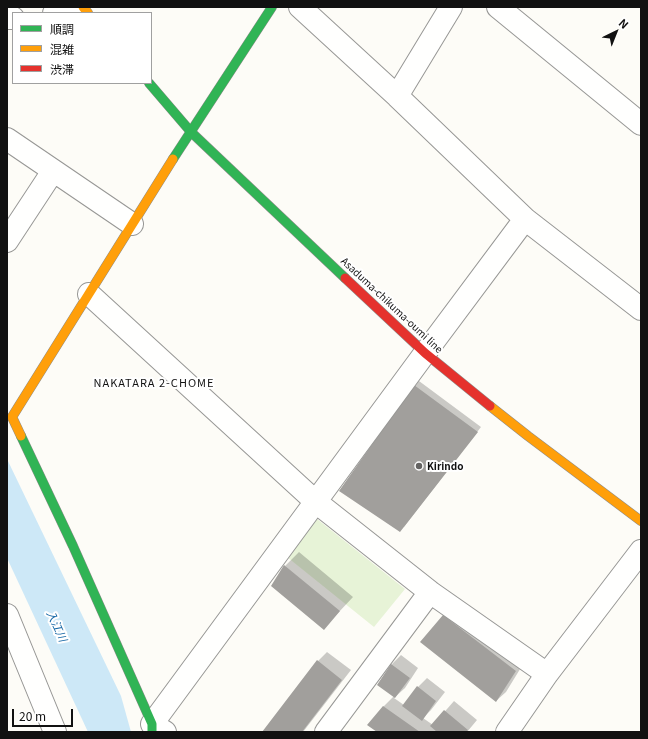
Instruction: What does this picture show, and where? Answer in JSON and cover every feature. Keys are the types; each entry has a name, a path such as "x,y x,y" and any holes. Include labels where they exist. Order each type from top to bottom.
{"street":[{"path":"58,12 77,7"},
{"path":"156,729 12,417 132,224 272,7"},
{"path":"300,7 397,96 525,219 641,309"},
{"path":"397,96 451,7"},
{"path":"498,7 641,124"},
{"name":"Asaduma-chikuma-oumi line","path":"150,84 191,132 425,353 528,436 641,521"},
{"path":"7,140 132,224"},
{"path":"7,241 53,171"},
{"path":"156,729 316,502 525,219"},
{"path":"89,294 316,502 430,592 547,674"},
{"path":"507,732 547,674 641,551"},
{"path":"326,732 430,592"},
{"path":"7,615 55,732"}],"green space":[{"path":"317,519 405,589 374,627 287,557"}],"water":[{"name":"入江川","path":"7,459 121,696 131,732 88,732 7,558"}],"building":[{"path":"414,385 478,432 400,532 339,491"},
{"path":"284,565 340,611 324,630 271,586"},
{"path":"443,615 516,671 496,702 420,642"},
{"path":"317,660 342,680 302,732 262,732"},
{"path":"391,664 410,678 395,698 377,685"},
{"path":"417,686 436,701 422,721 402,706"},
{"path":"383,706 420,732 377,732 367,725"},
{"path":"444,710 468,730 466,732 437,732 430,726"}],"traffic: fast":[{"path":"173,159 272,7"},
{"path":"150,84 191,132 345,278"},
{"path":"21,436 73,546 152,724 152,732"}],"traffic: slow":[{"path":"83,7 87,12"},
{"path":"21,436 12,417 173,159"},
{"path":"490,406 641,521"}],"traffic: jam":[{"path":"345,278 425,353 490,406"}],"place":[{"name":"Kirindo","path":"419,466"}],"district":[{"name":"NAKATARA 2-CHOME","path":"154,383"}]}
